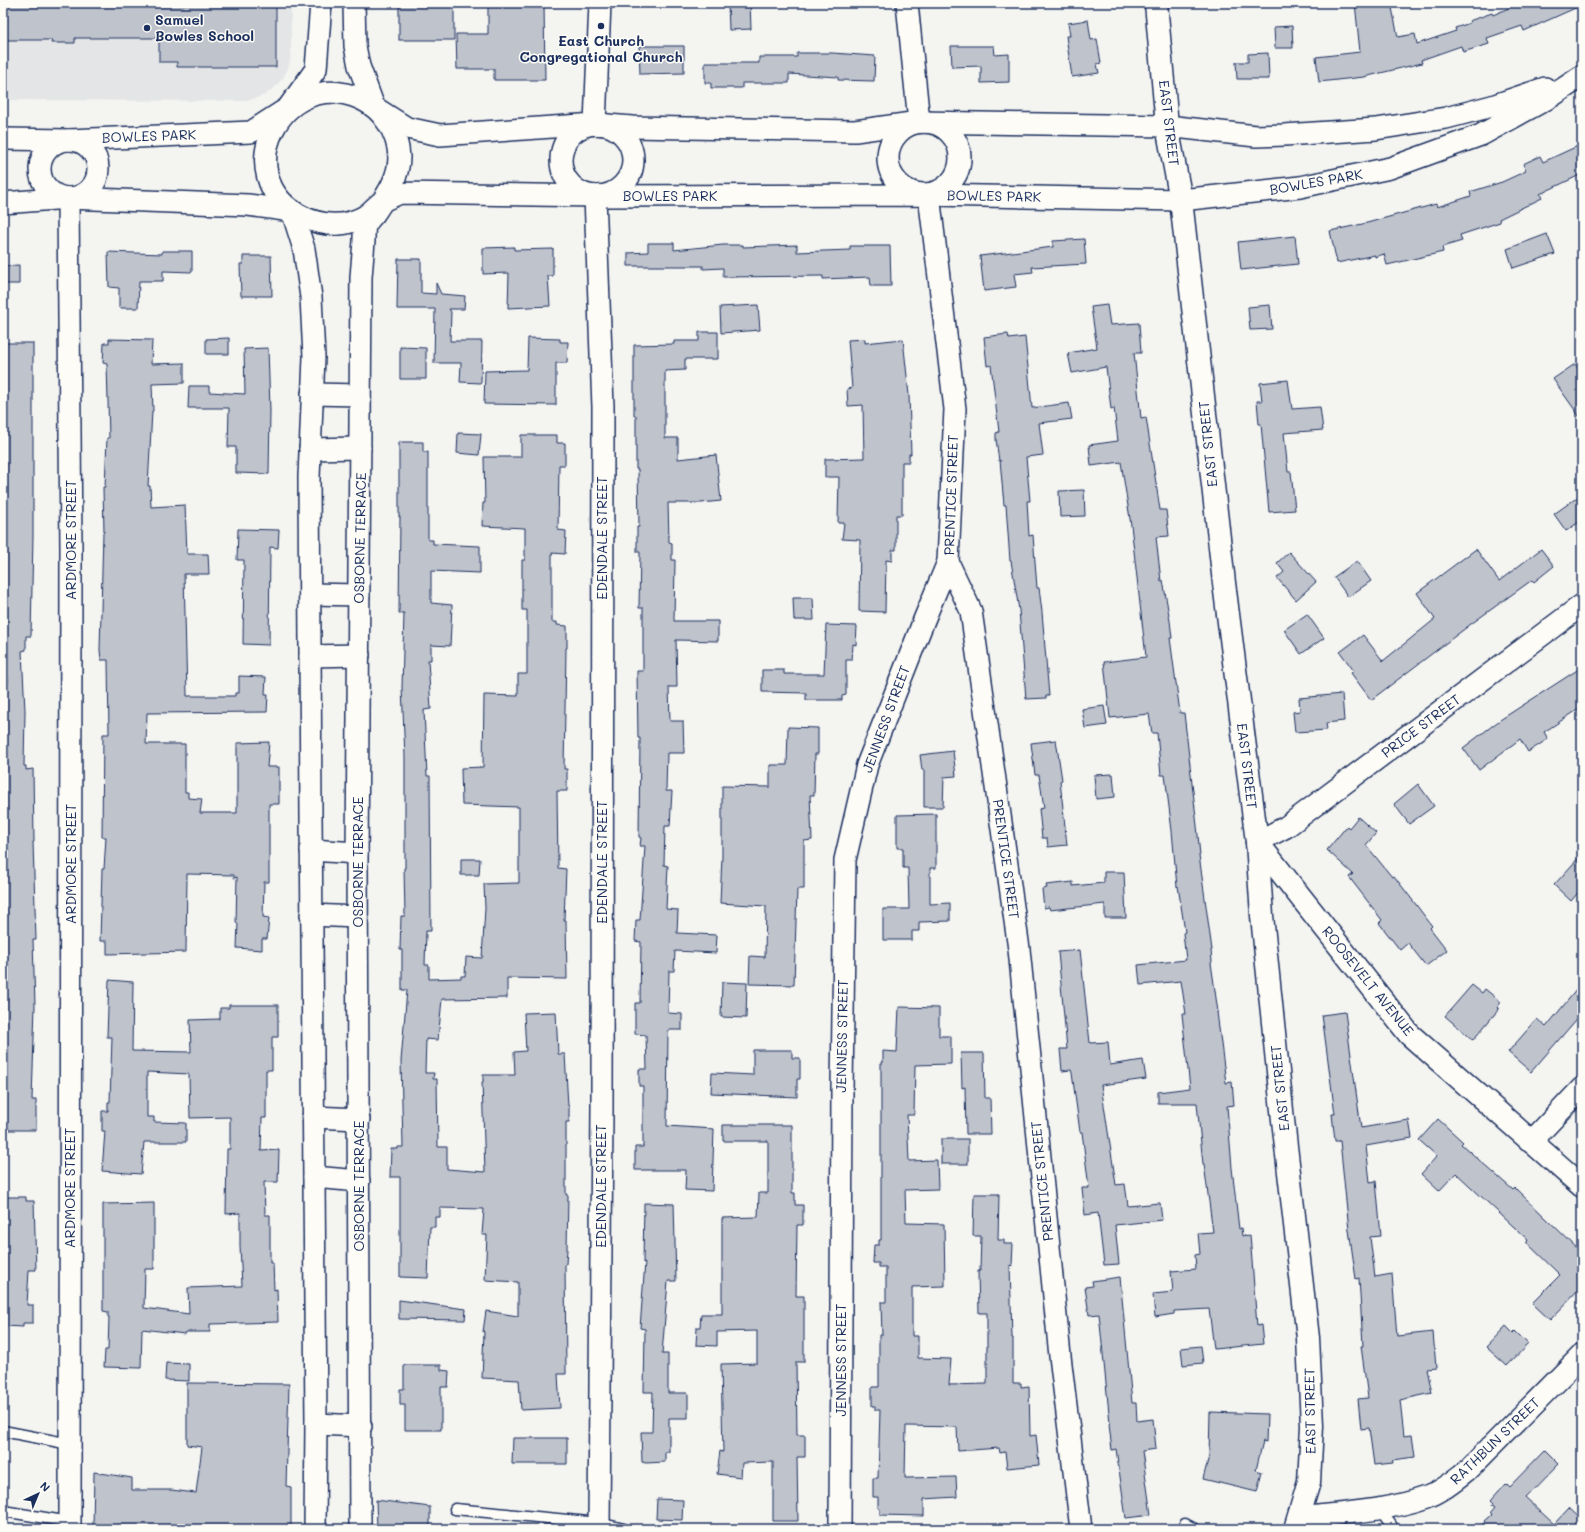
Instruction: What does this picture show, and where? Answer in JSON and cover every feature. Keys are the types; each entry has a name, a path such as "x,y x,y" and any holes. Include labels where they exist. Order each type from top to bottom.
{"main road":[{"name":"EAST STREET","path":"1156,3 1167,126 1181,200 1224,583 1257,842 1262,916 1278,1073 1308,1338 1312,1426 1309,1482 1297,1524"},
{"name":"ROOSEVELT AVENUE","path":"1257,842 1409,1034 1582,1186"}],"street":[{"path":"288,108 316,69 321,3"},
{"path":"354,3 355,46 359,66 374,107"},
{"path":"595,124 600,3"},
{"path":"907,3 919,122"},
{"name":"BOWLES PARK","path":"288,108 271,132 266,150 269,179 281,200 292,211 314,222 339,224 363,217 383,201 400,193 595,196 929,195 1181,200 1300,187 1390,168 1480,135 1552,96 1582,76"},
{"name":"BOWLES PARK","path":"3,139 69,140 251,132 299,100 311,95 331,92 351,95 363,100 407,128 440,135 595,124 632,127 855,131 919,122 1167,126 1256,136 1340,132 1390,127 1446,118 1492,106 1582,76"},
{"name":"BOWLES PARK","path":"374,107 389,125 398,147 399,158 394,181 383,201"},
{"path":"919,122 933,122 946,129 956,140 960,153 960,168 953,180 942,190 929,195 910,192 895,181 888,163 890,144 901,129 919,122"},
{"path":"595,124 608,125 619,131 628,141 632,153 632,166 628,178 619,188 608,194 595,196 583,193 573,187 565,177 561,166 561,154 565,142 573,133 583,126 595,124"},
{"path":"69,140 80,142 90,148 96,158 98,169 96,180 89,190 80,196 68,198 56,195 46,187 40,175 40,162 46,150 56,142 69,140"},
{"name":"PRENTICE STREET","path":"929,195 955,409 948,562 971,611 1019,949 1060,1356 1081,1529"},
{"name":"EDENDALE STREET","path":"595,196 603,407 602,1108 599,1526"},
{"name":"BOWLES PARK","path":"3,203 68,198 248,205 292,211"},
{"name":"ARDMORE STREET","path":"68,198 72,548 70,1526"},
{"name":"OSBORNE TERRACE","path":"360,1529 361,1426 357,853 361,277 365,226 383,201"},
{"path":"292,211 304,248 309,285 314,357 310,449 310,656 316,1424 315,1529"},
{"path":"312,394 360,395"},
{"path":"310,449 360,448"},
{"name":"JENNESS STREET","path":"840,1529 845,860 867,765 948,562"},
{"path":"310,594 359,595"},
{"name":"PRICE STREET","path":"1257,842 1286,827 1582,605"},
{"path":"310,656 359,655"},
{"path":"311,850 357,853"},
{"path":"311,915 358,917"},
{"path":"1532,1142 1582,1088"},
{"path":"313,1117 359,1119"},
{"path":"314,1177 359,1181"},
{"name":"RATHBUN STREET","path":"1297,1524 1394,1506 1427,1497 1450,1484 1466,1472 1582,1355"},
{"path":"316,1424 361,1426"}],"lane":[{"path":"3,1431 70,1444"},
{"path":"1379,1508 1394,1529"},
{"path":"456,1509 624,1529"},
{"path":"3,1512 70,1526"},
{"path":"1185,1524 1195,1529"}],"shaded area":[{"name":"Samuel Bowles School","path":"3,3 291,3 291,54 289,66 283,78 265,95 241,101 3,100"}],"building":[{"path":"3,3 276,3 276,67 177,67 177,62 159,62 159,38 75,38 75,43 51,43 52,40 3,40"},
{"path":"399,3 454,3 454,40 399,40"},
{"path":"488,3 544,3 545,80 494,80 494,69 457,69 456,34 488,34"},
{"path":"728,3 750,3 751,29 729,30"},
{"path":"1355,3 1391,3 1398,37 1415,34 1417,44 1456,31 1455,28 1470,23 1469,21 1492,13 1493,15 1520,3 1582,3 1582,5 1524,31 1522,26 1487,38 1489,44 1463,52 1461,46 1421,60 1422,63 1364,77 1319,82 1316,57 1360,52"},
{"path":"1088,20 1091,40 1097,39 1101,63 1097,64 1099,73 1072,77 1066,36 1070,36 1068,23"},
{"path":"1292,26 1293,48 1275,48 1274,27"},
{"path":"639,46 684,46 684,73 640,74"},
{"path":"951,46 994,46 995,55 1009,54 1009,82 981,83 981,66 952,67"},
{"path":"797,53 832,53 875,56 874,81 838,80 838,77 789,74 789,83 742,83 742,88 711,88 711,83 705,83 705,63 759,63 759,57 797,57"},
{"path":"1268,53 1269,79 1237,79 1236,62 1248,62 1248,54"},
{"path":"1582,144 1582,174 1540,194 1542,198 1499,219 1500,222 1460,235 1462,241 1442,247 1443,252 1387,265 1384,254 1375,257 1375,255 1337,263 1330,231 1367,223 1436,204 1437,207 1471,196 1470,192 1502,182 1526,171 1523,164 1540,156 1543,162"},
{"path":"1547,234 1555,254 1513,268 1507,249"},
{"path":"1295,236 1298,264 1241,270 1238,242"},
{"path":"1084,239 1086,264 1032,267 1033,272 1014,274 1016,287 984,291 980,256 1053,247 1053,241"},
{"path":"648,243 674,243 674,250 723,245 743,245 743,247 797,245 797,252 850,250 850,246 890,246 891,286 871,286 870,277 823,279 823,276 723,277 723,268 703,269 703,266 628,266 628,253 648,252"},
{"path":"514,247 514,250 553,249 553,276 548,276 550,306 508,308 509,273 483,274 483,248"},
{"path":"162,251 192,251 192,272 163,271 163,281 139,281 138,308 119,308 119,288 109,287 108,252 162,254"},
{"path":"243,256 271,256 272,296 241,296 240,264 243,264"},
{"path":"398,259 421,259 421,293 436,294 436,283 441,294 465,296 464,309 449,309 451,312 450,341 482,341 481,383 460,382 461,363 434,363 435,309 397,309"},
{"path":"19,265 19,284 3,284 3,266"},
{"path":"758,305 760,330 721,333 720,307"},
{"path":"1107,305 1110,325 1139,323 1141,353 1134,353 1141,418 1146,417 1160,510 1166,510 1169,536 1156,537 1161,581 1163,580 1170,621 1172,638 1170,638 1180,713 1184,713 1199,855 1212,950 1211,963 1226,1083 1232,1082 1234,1105 1227,1106 1239,1229 1241,1228 1242,1236 1250,1235 1257,1326 1261,1325 1263,1344 1214,1349 1209,1309 1174,1311 1174,1314 1155,1317 1153,1294 1173,1292 1171,1271 1196,1269 1195,1255 1200,1254 1198,1233 1213,1232 1203,1164 1197,1103 1158,1103 1158,1092 1190,1088 1182,1014 1186,1014 1181,981 1140,985 1138,965 1186,960 1183,933 1185,932 1178,886 1177,887 1165,775 1161,775 1157,733 1152,733 1149,714 1110,718 1104,662 1146,657 1131,525 1121,462 1091,466 1089,445 1118,441 1114,408 1111,409 1106,367 1072,373 1068,353 1097,348 1091,307"},
{"path":"1270,305 1272,329 1250,330 1248,307"},
{"path":"699,332 718,332 718,359 685,359 685,370 665,371 665,438 678,438 678,459 716,455 721,501 701,503 668,503 669,542 672,543 672,560 675,560 674,621 718,621 718,641 676,640 677,687 669,687 670,721 683,721 684,753 667,753 666,791 672,791 670,826 665,826 664,865 668,866 666,909 678,910 677,933 717,935 716,953 675,951 674,971 669,971 668,1013 682,1014 682,1030 668,1030 667,1126 714,1129 712,1191 685,1190 686,1170 635,1170 635,1147 643,1147 643,1086 639,1086 639,1069 647,1069 646,1035 635,1034 635,1003 640,1003 641,942 635,941 636,920 640,920 645,846 640,846 641,838 639,837 640,738 638,738 637,671 643,671 643,608 639,608 640,552 637,552 637,527 639,527 638,469 636,469 636,416 634,416 634,345 674,344 674,341 699,341"},
{"path":"1008,334 1009,339 1025,337 1032,408 1069,403 1072,419 1039,423 1043,455 1026,457 1030,501 1027,501 1029,536 1033,535 1037,588 1039,588 1042,612 1049,696 1046,696 1046,698 1026,699 1019,610 1010,561 1006,505 1004,505 1000,460 999,461 996,439 996,433 999,432 991,365 987,366 984,337"},
{"path":"229,338 229,354 206,354 206,339"},
{"path":"528,338 560,339 560,342 568,342 567,363 556,363 556,405 484,404 485,371 527,370"},
{"path":"109,339 152,340 151,364 184,363 184,383 152,384 153,411 148,486 150,486 151,507 185,505 187,554 208,554 209,574 184,574 187,696 235,696 235,693 239,693 239,676 266,677 265,694 268,694 267,712 147,713 146,744 185,744 185,792 188,792 188,798 202,799 200,813 237,813 237,743 269,742 267,767 279,767 279,804 269,804 269,882 264,882 263,917 269,918 267,939 262,939 262,950 237,948 237,877 234,878 234,875 187,874 186,952 107,954 107,941 100,941 102,869 104,869 106,837 102,837 103,734 109,734 108,660 101,660 100,650 104,532 103,487 105,487 107,438 109,438 107,364 103,363 104,343 109,343"},
{"path":"865,339 865,343 903,339 909,395 911,454 909,454 909,462 902,462 902,515 896,515 896,550 892,550 892,561 886,560 885,612 859,611 860,540 842,539 844,523 838,523 839,477 825,477 825,459 864,458 863,405 848,406 847,389 852,388 848,340"},
{"path":"3,343 33,343 33,535 31,636 26,636 26,650 22,651 25,711 24,766 26,766 26,770 33,769 33,842 36,940 33,940 35,1006 32,1100 36,1100 36,1130 3,1130 3,684 8,683 6,651 3,651"},
{"path":"400,347 426,348 426,379 400,379"},
{"path":"268,348 270,410 269,474 236,473 236,447 228,447 229,408 188,408 189,386 209,386 209,392 245,394 244,349"},
{"path":"1575,364 1582,374 1582,420 1553,379"},
{"path":"1288,380 1292,409 1320,407 1323,430 1284,433 1288,472 1291,472 1295,510 1269,512 1261,424 1259,424 1257,401 1262,401 1260,383"},
{"path":"458,433 481,434 479,455 457,453"},
{"path":"521,435 557,435 557,443 565,443 565,465 559,465 558,530 566,531 565,554 552,553 552,622 557,622 557,625 567,626 564,769 567,769 567,791 557,791 558,868 566,869 564,920 566,920 567,979 507,978 507,998 442,999 438,1040 426,1039 425,1073 434,1073 433,1079 437,1079 438,1147 447,1147 447,1169 485,1172 483,1075 515,1075 514,1052 526,1051 524,1013 556,1012 558,1054 565,1054 569,1106 569,1122 566,1122 566,1195 568,1195 567,1249 565,1264 566,1374 558,1374 560,1408 521,1410 519,1380 482,1378 483,1332 486,1311 518,1316 518,1282 485,1280 487,1235 482,1235 484,1209 440,1208 440,1217 435,1217 435,1227 430,1227 428,1278 400,1277 400,1177 390,1177 391,1149 403,1147 401,1061 407,990 402,990 402,950 400,950 401,916 405,916 405,757 402,688 404,613 399,613 399,442 423,442 423,452 428,452 428,540 433,540 433,544 480,546 480,573 431,571 431,603 452,605 450,646 431,645 431,660 428,660 431,709 424,710 427,776 430,776 431,931 426,931 425,965 429,965 429,979 461,978 461,976 465,976 466,957 482,958 485,908 484,884 519,883 519,807 462,805 461,768 483,767 484,695 518,696 518,674 527,674 527,610 522,610 522,560 525,560 525,528 482,526 483,503 485,503 484,457 521,457"},
{"path":"1084,490 1085,516 1060,517 1059,491"},
{"path":"1582,494 1582,520 1566,531 1554,514"},
{"path":"238,529 279,530 278,548 270,547 269,645 243,644 244,560 237,560"},
{"path":"1476,549 1499,581 1541,549 1554,566 1534,582 1532,580 1471,624 1371,700 1351,673 1354,671 1340,652 1363,635 1383,661 1435,619 1417,593"},
{"path":"1289,552 1316,582 1296,600 1277,578 1284,572 1277,563"},
{"path":"1357,561 1371,581 1348,597 1334,577"},
{"path":"793,598 813,598 814,620 794,620"},
{"path":"1307,614 1324,638 1301,654 1284,630"},
{"path":"826,625 857,626 856,645 853,644 852,660 846,660 846,695 842,696 842,700 806,700 806,693 762,692 762,670 784,670 784,674 824,674"},
{"path":"1582,667 1582,707 1544,732 1548,739 1528,752 1520,739 1479,770 1463,748 1500,720"},
{"path":"1342,694 1344,721 1326,723 1327,730 1295,732 1293,712 1300,711 1299,698"},
{"path":"1104,706 1107,725 1085,728 1082,709"},
{"path":"788,727 818,728 818,754 815,754 814,795 810,795 812,840 804,841 804,889 797,889 794,985 749,984 750,956 765,957 766,906 720,903 722,786 770,787 770,765 787,765"},
{"path":"1056,740 1062,780 1060,781 1067,845 1048,847 1047,838 1042,838 1039,809 1044,808 1039,775 1035,775 1031,743"},
{"path":"953,751 956,776 944,777 943,807 924,807 924,770 922,770 920,755"},
{"path":"1113,774 1115,797 1096,799 1094,775"},
{"path":"1418,784 1434,806 1409,824 1394,804"},
{"path":"936,814 936,868 930,868 930,904 950,903 950,921 919,922 919,931 912,931 912,940 883,940 883,909 909,909 908,868 903,868 903,848 897,848 897,815"},
{"path":"1358,817 1376,833 1366,845 1392,877 1394,876 1432,926 1430,928 1447,950 1426,966 1408,943 1400,950 1379,923 1382,920 1349,877 1353,874 1327,850 1347,826 1349,828"},
{"path":"1582,854 1582,888 1571,901 1554,885"},
{"path":"461,859 480,859 479,875 461,875"},
{"path":"1104,872 1124,872 1126,918 1105,918 1105,904 1050,910 1049,907 1044,908 1042,889 1047,888 1046,885 1073,882 1073,886 1104,883"},
{"path":"1080,950 1090,1043 1108,1042 1110,1065 1143,1060 1146,1079 1101,1085 1116,1185 1125,1184 1128,1206 1160,1203 1162,1220 1115,1225 1119,1264 1104,1265 1098,1213 1085,1215 1082,1188 1089,1188 1082,1132 1080,1132 1072,1073 1071,1070 1062,1071 1060,1049 1067,1049 1058,952"},
{"path":"109,980 133,982 132,1051 191,1052 190,1020 220,1019 220,1008 229,1008 229,1005 278,1005 278,1037 272,1037 272,1070 266,1070 266,1118 262,1118 261,1151 279,1150 278,1182 264,1182 265,1215 270,1215 270,1263 273,1263 274,1290 277,1289 278,1322 210,1324 210,1332 186,1332 185,1334 142,1329 141,1368 104,1367 105,1350 108,1350 109,1317 108,1312 103,1311 103,1204 154,1203 154,1269 145,1269 144,1308 189,1314 188,1288 242,1286 240,1213 226,1214 227,1149 230,1149 230,1117 190,1118 189,1074 147,1072 147,1117 154,1117 154,1122 186,1123 186,1142 144,1142 141,1174 102,1171 105,1131 102,1131 102,1111 108,1111 108,1102 110,1102 112,1037 107,1037"},
{"path":"722,982 747,983 746,1018 721,1017"},
{"path":"1582,983 1582,1013 1531,1072 1508,1052 1537,1019 1546,1027"},
{"path":"1472,985 1482,993 1485,989 1501,1002 1497,1008 1499,1009 1473,1040 1445,1016"},
{"path":"899,1007 939,1008 939,1036 951,1036 951,1064 915,1065 914,1115 907,1115 909,1161 937,1160 938,1189 905,1190 906,1223 944,1224 945,1286 912,1287 912,1336 918,1336 918,1358 951,1359 949,1385 987,1384 987,1313 979,1313 978,1271 980,1271 981,1236 973,1236 974,1194 999,1194 998,1240 1004,1240 1004,1244 1013,1244 1012,1266 1010,1265 1013,1383 1021,1383 1021,1387 1029,1386 1030,1436 1036,1435 1039,1465 1007,1468 1005,1452 1000,1453 999,1448 958,1451 957,1427 906,1426 905,1478 956,1477 957,1497 924,1499 924,1516 880,1515 880,1509 878,1508 878,1497 873,1497 873,1478 878,1478 880,1410 875,1410 875,1406 872,1406 872,1387 879,1387 879,1335 882,1335 881,1302 886,1302 886,1267 879,1267 879,1263 873,1263 874,1245 879,1245 879,1240 881,1240 881,1063 883,1063 883,1051 897,1052"},
{"path":"1345,1012 1361,1128 1409,1120 1412,1138 1366,1146 1370,1182 1376,1181 1381,1236 1370,1237 1375,1277 1392,1274 1397,1336 1433,1332 1436,1368 1427,1369 1432,1393 1400,1400 1404,1436 1412,1435 1415,1457 1392,1460 1393,1463 1374,1465 1369,1428 1361,1429 1358,1399 1368,1398 1361,1346 1363,1346 1359,1278 1356,1279 1349,1230 1340,1141 1335,1141 1332,1114 1335,1114 1322,1015"},
{"path":"753,1050 792,1050 792,1058 800,1058 800,1079 797,1079 797,1097 711,1093 712,1073 753,1075"},
{"path":"961,1053 984,1053 985,1098 990,1098 991,1134 966,1134 965,1087 962,1088"},
{"path":"1438,1119 1463,1142 1461,1144 1513,1190 1515,1188 1582,1253 1582,1287 1550,1320 1532,1303 1560,1275 1526,1242 1528,1240 1456,1173 1439,1191 1421,1174 1437,1156 1419,1140"},
{"path":"723,1125 792,1125 792,1193 795,1193 795,1205 803,1205 803,1225 797,1225 796,1296 804,1296 804,1362 796,1362 797,1435 805,1435 805,1457 797,1457 798,1521 773,1521 773,1462 742,1463 741,1477 717,1474 720,1451 723,1452 721,1364 757,1363 757,1331 717,1332 717,1346 696,1345 697,1327 700,1327 701,1314 722,1314 722,1218 758,1217 759,1193 768,1193 768,1141 723,1141"},
{"path":"941,1139 968,1139 968,1164 941,1164"},
{"path":"3,1197 26,1197 26,1201 34,1201 36,1270 29,1270 27,1305 33,1305 33,1323 23,1323 23,1327 3,1326"},
{"path":"644,1203 674,1204 676,1281 668,1281 662,1354 668,1354 668,1393 688,1393 688,1418 669,1418 669,1452 665,1452 665,1462 646,1463 642,1462 641,1432 652,1432 653,1392 644,1392 645,1329 640,1328 645,1262 643,1263"},
{"path":"1120,1277 1132,1403 1136,1403 1137,1421 1153,1419 1156,1449 1142,1451 1151,1515 1126,1518 1116,1449 1112,1450 1099,1314 1089,1315 1085,1287 1093,1286 1092,1281"},
{"path":"399,1300 466,1309 465,1320 399,1319"},
{"path":"1506,1326 1513,1333 1515,1331 1528,1344 1507,1366 1486,1347"},
{"path":"1201,1346 1203,1363 1183,1365 1181,1348"},
{"path":"166,1363 189,1364 189,1381 165,1380"},
{"path":"404,1365 441,1365 441,1370 449,1371 448,1387 441,1387 441,1430 405,1430 405,1405 400,1405 400,1389 404,1389"},
{"path":"187,1383 289,1384 286,1486 291,1487 291,1529 93,1529 94,1472 132,1478 132,1490 171,1490 196,1493 202,1447 187,1445"},
{"path":"1210,1412 1267,1414 1266,1442 1263,1441 1256,1470 1262,1472 1257,1492 1203,1479 1209,1456"},
{"path":"513,1438 567,1438 567,1464 512,1464"},
{"path":"1545,1450 1559,1464 1526,1498 1554,1524 1569,1508 1582,1520 1582,1529 1476,1529 1493,1514 1491,1512 1496,1506 1493,1504 1494,1502 1491,1499 1505,1483 1509,1487"},
{"path":"657,1499 683,1500 682,1520 656,1519"},
{"path":"376,1500 430,1507 430,1529 377,1529"}],"place":[{"name":"East Church Congregational Church","path":"601,26"},
{"name":"Samuel Bowles School","path":"147,28"}]}
